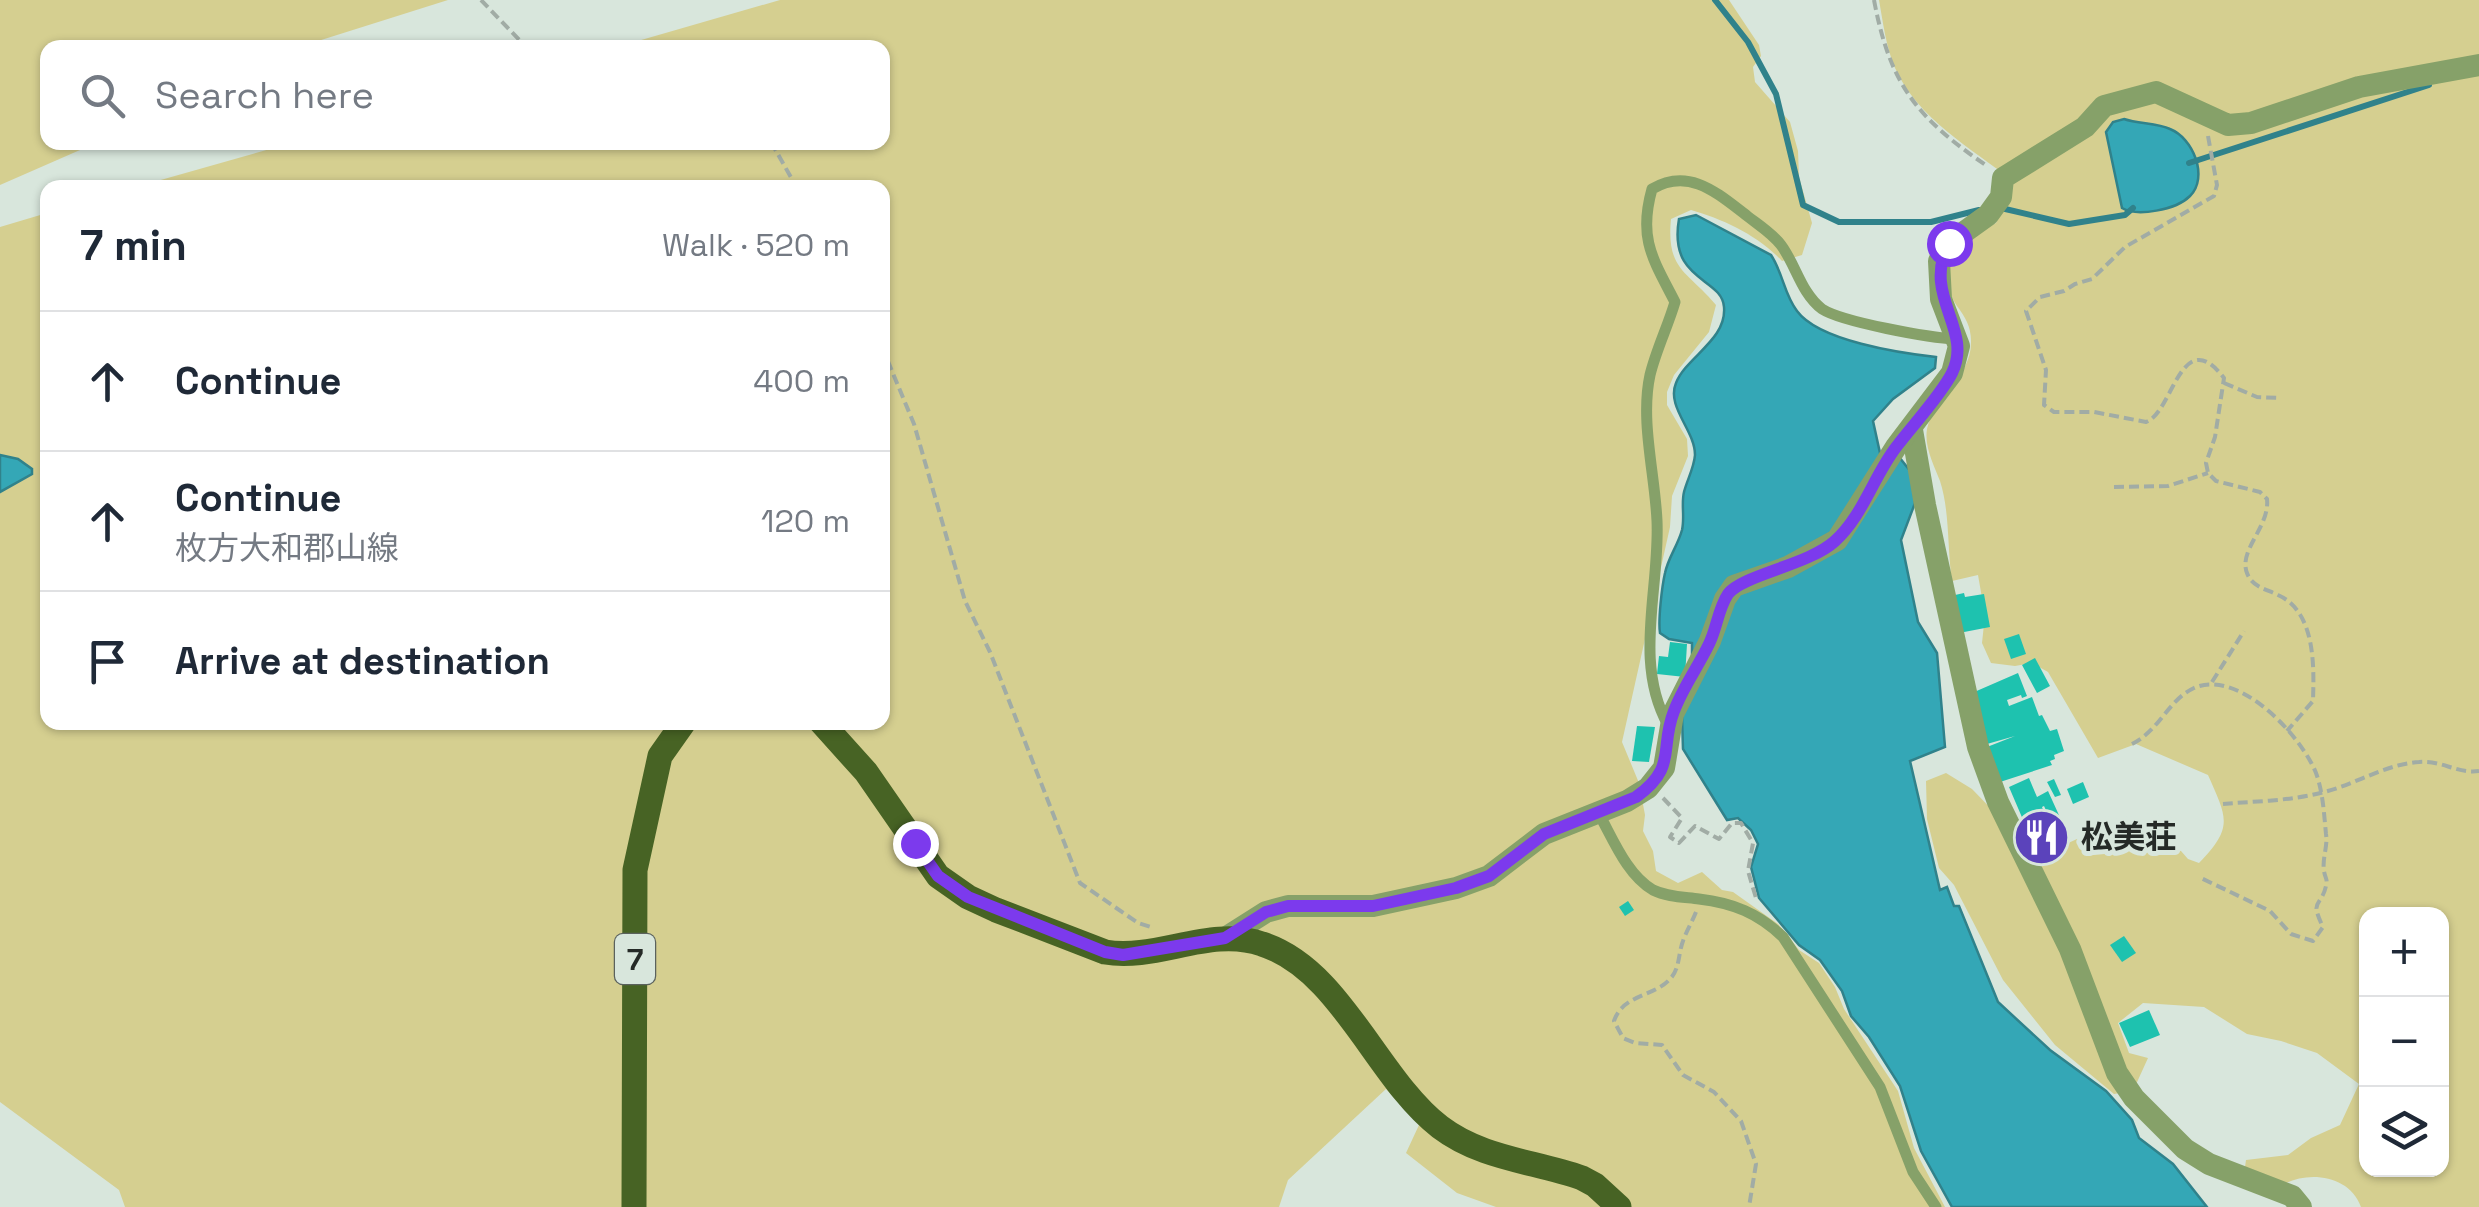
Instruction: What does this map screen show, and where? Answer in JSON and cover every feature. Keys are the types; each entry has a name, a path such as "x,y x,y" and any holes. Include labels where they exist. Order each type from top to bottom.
{"main road":[{"name":"7","path":"634,1207 635,870 660,756 678,730"},
{"path":"828,730 866,772 938,876 968,897 1105,952 1123,955 1225,938 1277,949 1314,978 1425,1113 1450,1134 1483,1151 1582,1178 1619,1207"}],"street":[{"path":"1225,938 1266,912 1288,906 1373,906 1456,888 1489,876 1544,834 1599,814 1648,788 1664,768 1670,728 1686,684 1710,642 1724,599 1734,586 1788,568 1836,540 1952,373 1958,346 1942,299 1940,261 1949,243 1988,215 2001,197 2003,178 2086,127 2104,106 2156,92 2228,125 2251,123 2359,87 2479,65"},
{"path":"1904,438 1929,524 1978,747 1998,802 2070,949 2117,1073 2134,1098 2185,1149 2209,1164 2292,1196 2301,1207"}],"lane":[{"path":"1670,728 1656,705 1650,666 1650,598 1657,524 1648,406 1650,375 1675,302 1652,262 1647,206 1652,189 1666,180 1688,180 1710,187 1781,244 1808,295 1824,310 1904,332 1956,339"},
{"path":"1599,814 1634,873 1652,889 1668,896 1729,904 1762,918 1782,937 1872,1074 1912,1172 1936,1207"}],"path":[{"path":"481,0 519,40"},
{"path":"1874,0 1885,49 1904,90 1945,137 2003,178"},
{"path":"2203,113 2217,185 2214,196 2125,247 2092,279 2064,292 2040,297 2026,311 2046,370 2044,406 2054,412 2094,412 2127,421 2154,420 2184,367 2202,361 2214,365 2224,378 2215,437 2206,463 2208,473 2216,480 2260,492 2267,499 2268,514 2245,560 2247,572 2254,583 2292,604 2303,620 2310,642 2314,701 2287,731"},
{"path":"775,150 792,180"},
{"path":"890,366 914,424 965,601 990,652 1080,883 1138,924 1168,932 1184,945"},
{"path":"2224,383 2257,397 2280,398"},
{"path":"2114,487 2168,486 2208,473"},
{"path":"2212,682 2244,632"},
{"path":"2132,744 2156,729 2180,698 2212,682 2242,693 2268,709 2307,756 2321,793 2328,846 2324,858 2327,882 2316,901 2316,912 2324,927 2313,941 2292,934 2270,911 2201,878"},
{"path":"2224,804 2321,793 2390,767 2420,762 2441,763 2462,773 2479,771"},
{"path":"1648,788 1682,818 1670,837 1679,843 1694,826 1719,839 1732,823 1741,823 1753,843 1748,871 1762,918"},
{"path":"1703,899 1682,941 1668,982 1636,997 1618,1010 1614,1020 1623,1038 1634,1043 1662,1044 1683,1075 1714,1092 1741,1121 1756,1164 1750,1207"}],"shaded area":[{"path":"0,0 448,0 321,40 40,40 40,150 80,150 0,185"},
{"path":"780,0 1729,0 1759,45 1761,56 1753,67 1755,82 1790,122 1812,223 1802,255 1782,261 1752,236 1715,218 1691,210 1671,219 1670,236 1676,260 1716,305 1709,332 1674,375 1667,392 1667,405 1687,439 1688,456 1672,496 1670,527 1622,742 1639,783 1645,815 1643,831 1653,851 1656,871 1678,883 1702,872 1722,890 1733,892 1778,924 1799,950 1819,963 1898,1091 1914,1148 1945,1207 1496,1207 1457,1193 1406,1153 1419,1125 1386,1089 1288,1180 1279,1207 125,1207 119,1190 0,1102 0,227 40,215 40,730 890,730 890,180 161,180 266,150 890,150 890,40 641,40"},
{"path":"1879,0 2479,0 2479,1207 2361,1207 2348,1188 2329,1179 2307,1177 2286,1183 2245,1167 2246,1160 2288,1155 2311,1138 2340,1125 2359,1084 2317,1053 2247,1034 2204,1007 2143,1003 2118,1023 2129,1053 2148,1058 2133,1091 2114,1094 2055,1045 2003,980 1954,885 1939,868 1927,819 1926,781 1946,773 1972,789 2038,857 2077,839 2118,835 2153,847 2181,851 2199,863 2218,840 2224,822 2208,775 2136,744 2098,758 2048,672 2032,663 1991,663 1982,643 1985,615 1978,575 1952,581 1945,505 1926,436 1931,417 1970,354 1970,331 1947,279 1961,246 1996,223 2013,181 1917,103 1895,68"}],"water":[{"path":"2124,119 2165,127 2186,141 2196,159 2198,179 2196,188 2184,201 2156,211 2122,208 2106,132 2113,122"},
{"path":"1696,215 1771,255 1797,311 1823,330 1861,344 1936,357 1935,368 1893,399 1873,421 1880,453 1899,457 1911,472 1915,503 1901,540 1918,622 1937,653 1945,747 1910,761 1940,890 1947,887 1954,906 1959,906 1998,1002 2050,1050 2106,1091 2132,1120 2139,1138 2173,1164 2207,1207 1952,1207 1921,1151 1900,1086 1851,1016 1842,991 1820,960 1799,945 1759,898 1751,867 1758,844 1751,830 1738,818 1727,820 1683,749 1682,717 1692,692 1692,643 1669,639 1660,633 1664,579 1682,530 1683,497 1695,455 1674,392 1681,374 1713,339 1723,319 1721,297 1688,267 1681,255 1679,219"},
{"path":"0,455 18,459 32,469 32,474 0,492"}],"building":[{"path":"1964,593 1965,597 1984,594 1990,627 1959,633 1955,595"},
{"path":"2019,634 2026,654 2011,659 2004,639"},
{"path":"1670,642 1687,644 1685,677 1657,674 1659,656 1668,657"},
{"path":"2035,658 2050,686 2037,693 2022,665"},
{"path":"2018,673 2027,696 2007,700 2009,706 2032,697 2050,731 2057,729 2064,751 2054,755 2052,765 2000,782 1987,747 2015,736 1987,744 1972,693"},
{"path":"1637,726 1655,727 1649,762 1632,761"},
{"path":"2029,778 2037,797 2048,791 2068,835 2031,854 2023,834 2052,823 2044,806 2047,821 2027,829 2009,787"},
{"path":"2054,779 2061,795 2055,797 2047,782"},
{"path":"2083,782 2089,797 2073,804 2067,789"},
{"path":"1628,901 1634,910 1625,916 1619,907"},
{"path":"2124,936 2136,953 2122,962 2110,945"},
{"path":"2149,1010 2160,1035 2130,1047 2119,1023"}],"waterway":[{"path":"1715,0 1748,42 1776,94 1803,205 1839,222 1931,222 1979,210"},
{"path":"2189,163 2429,85"},
{"path":"2001,208 2069,224 2125,215 2133,208"}],"place":[{"name":"松美荘","path":"2042,837"}],"route":[{"path":"915,843 938,876 968,897 1105,952 1123,955 1225,938 1266,912 1288,906 1373,906 1456,888 1489,876 1544,834 1628,802 1648,788 1664,768 1672,714 1710,642 1724,599 1734,586 1788,568 1836,540 1896,447 1952,373 1958,346 1940,284 1940,261 1949,243"}]}
